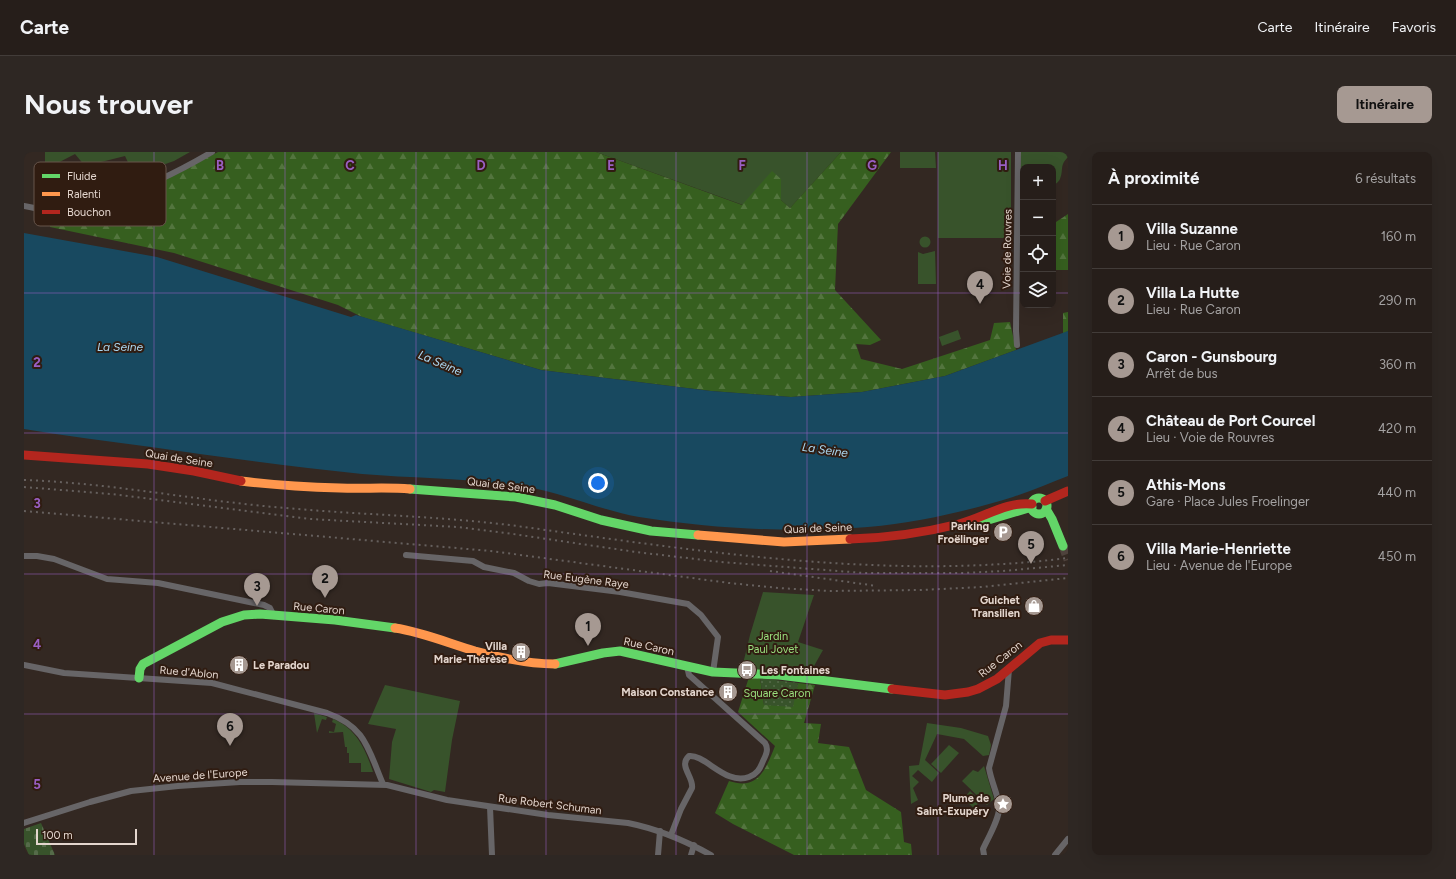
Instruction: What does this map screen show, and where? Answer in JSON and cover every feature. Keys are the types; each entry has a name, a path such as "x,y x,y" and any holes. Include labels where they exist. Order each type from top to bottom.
{"main road":[{"name":"Quai de Seine","path":"24,455 148,464 268,484 340,488 388,487 516,497 555,506 601,520 651,531 716,538 784,542 855,539 934,530 969,521 985,521 1032,506"},
{"path":"1063,546 1052,519 1045,505 1042,499 1037,499 1032,506 1033,511 1038,514 1042,513 1045,505 1068,491"},
{"name":"Rue Caron","path":"139,678 140,669 143,664 222,622 244,615 260,614 335,620 409,630 476,651 533,663 554,664 620,651 713,672 779,675 926,693 957,695 975,691 986,686 1009,669 1038,644 1047,640 1068,640"}],"street":[{"path":"166,176 187,167 212,152"},
{"name":"Voie de Rouvres","path":"1017,345 1018,152"},
{"path":"24,206 34,207"},
{"name":"Rue Eugène Raye","path":"406,555 473,561 484,567 514,573 529,581 539,584 548,583 620,592 688,604 700,615 718,637 713,672"},
{"path":"24,556 37,556 54,559 107,579 158,583 264,605 270,608 274,616"},
{"name":"Rue d'Ablon","path":"24,665 64,673 185,680 219,684 338,717 351,724 362,737 383,784"},
{"path":"670,835 693,784 685,764 685,759 688,756 694,756 718,771 744,779 752,776 758,771 767,753 767,746 689,675 687,666"},
{"path":"984,855 983,849 998,813 999,806 989,768 1006,706 1009,669"},
{"name":"Avenue de l'Europe","path":"24,823 90,802 131,791 156,787 240,782 383,784"},
{"name":"Rue Robert Schuman","path":"383,784 447,800 490,807 548,815 628,823 660,831 694,845 711,855"},
{"path":"490,807 492,855"},
{"path":"658,855 660,831"},
{"path":"1055,855 1068,839"},
{"path":"692,855 694,845"}],"green space":[{"path":"45,152 190,152 166,164 166,162 128,162 125,156 101,162 82,162 75,154 60,162 45,162"},
{"path":"218,152 596,152 742,205 772,171 781,179 781,200 790,208 841,152 891,152 838,224 835,290 881,340 870,345 856,344 861,359 902,369 990,340 994,323 1010,322 1016,350 945,376 862,392 791,397 711,391 541,370 362,317 338,305 174,253 50,227 166,226 166,179"},
{"path":"596,152 841,152 790,208 781,200 781,179 743,205"},
{"path":"900,152 935,152 936,168 900,168"},
{"path":"938,152 1011,152 1011,238 938,238"},
{"path":"1021,152 1068,152 1068,157 1065,160 1060,179 1056,184 1056,164 1021,164"},
{"path":"1068,214 1068,270 1056,270 1056,222"},
{"path":"923,237 927,237 929,238 929,246 923,247 920,244 920,240"},
{"path":"935,251 936,284 918,284 918,252 923,254"},
{"path":"1068,312 1068,331 1063,334 1063,313"},
{"path":"958,330 961,339 942,346 939,337"},
{"name":"Jardin Paul Jovet","path":"763,592 814,595 798,642 823,650 809,675 776,669 772,671 742,668"},
{"path":"749,677 760,678 764,705 797,688 798,683 815,685 804,723 821,724 818,743 849,747 866,790 901,812 904,842 911,844 912,855 794,855 733,824 715,813 729,781 748,783 760,776 775,746 738,712"},
{"name":"Square Caron","path":"760,678 798,683 793,707 764,705"},
{"path":"385,685 460,701 452,740 445,792 434,790 431,792 389,779 392,742 396,729 368,724"},
{"path":"314,713 327,717 326,720 322,719 317,733"},
{"path":"333,719 348,728 354,734 367,756 373,772 361,772 361,763 349,763 349,753 347,753 347,747 345,747 343,732 329,733 329,731 334,732 336,724 332,722"},
{"path":"927,723 961,728 988,736 991,745 989,755 983,756 964,739 937,734 925,760 939,773 932,782 918,770 912,776 919,782 913,788 918,800 911,804 909,766 919,765"},
{"path":"949,745 959,753 941,773 931,764"},
{"path":"984,766 994,799 987,805 962,781 973,770 978,772"},
{"path":"970,791 980,801 974,808 963,799"},
{"path":"41,823 55,855 29,855 24,844 24,829"}],"water":[{"name":"La Seine","path":"24,233 157,257 351,317 356,315 541,370 711,391 791,397 862,392 945,376 1068,331 1068,476 996,502 960,512 905,523 839,529 753,529 639,517 608,510 551,492 518,486 470,480 362,474 309,468 24,429"}],"tunnel":[{"path":"1063,546 1068,560"}],"railway":[{"path":"24,480 122,488 253,505 517,526 654,545 792,560 861,565 930,566 999,564 1068,558"},
{"path":"24,487 111,494 310,519 458,527 636,552 721,562 864,573 964,573 1068,565"},
{"path":"24,511 491,551 729,583 779,588 829,591 921,590 982,587 1068,578"},
{"path":"770,571 877,586"}],"traffic: fast":[{"path":"410,489 516,497 555,505 601,520 651,531 698,535"},
{"path":"1039,498 1046,503 1047,506 1042,513 1039,514 1032,509 1031,506 1036,499 1039,498"},
{"path":"972,521 985,521 1032,507"},
{"path":"1046,509 1052,519 1063,546"},
{"path":"139,678 140,669 143,664 222,622 244,615 260,614 335,620 395,628"},
{"path":"555,664 603,653 620,651 713,672 779,675 892,689"}],"traffic: slow":[{"path":"241,481 315,487 410,489"},
{"path":"698,535 784,542 850,539"},
{"path":"395,628 425,635 495,656 525,662 555,664"}],"traffic: jam":[{"path":"24,455 148,464 194,471 241,481"},
{"path":"1045,501 1068,491"},
{"path":"850,539 891,536 932,530 959,524 1004,507 1032,504"},
{"path":"892,689 945,695 968,692 978,689 997,679 1040,643 1051,640 1068,640"}],"place":[{"name":"Château de Port Courcel","path":"980,304"},
{"name":"Parking Froëlinger","path":"1003,532"},
{"name":"Athis-Mons","path":"1031,564"},
{"name":"Villa La Hutte","path":"325,598"},
{"name":"Caron - Gunsbourg","path":"257,606"},
{"name":"Guichet Transilien","path":"1034,606"},
{"name":"Villa Suzanne","path":"588,646"},
{"name":"Villa Marie-Thérèse","path":"521,652"},
{"name":"Le Paradou","path":"239,665"},
{"name":"Les Fontaines","path":"747,670"},
{"name":"Maison Constance","path":"728,692"},
{"name":"Villa Marie-Henriette","path":"230,746"},
{"name":"Plume de Saint-Exupéry","path":"1003,804"}]}
